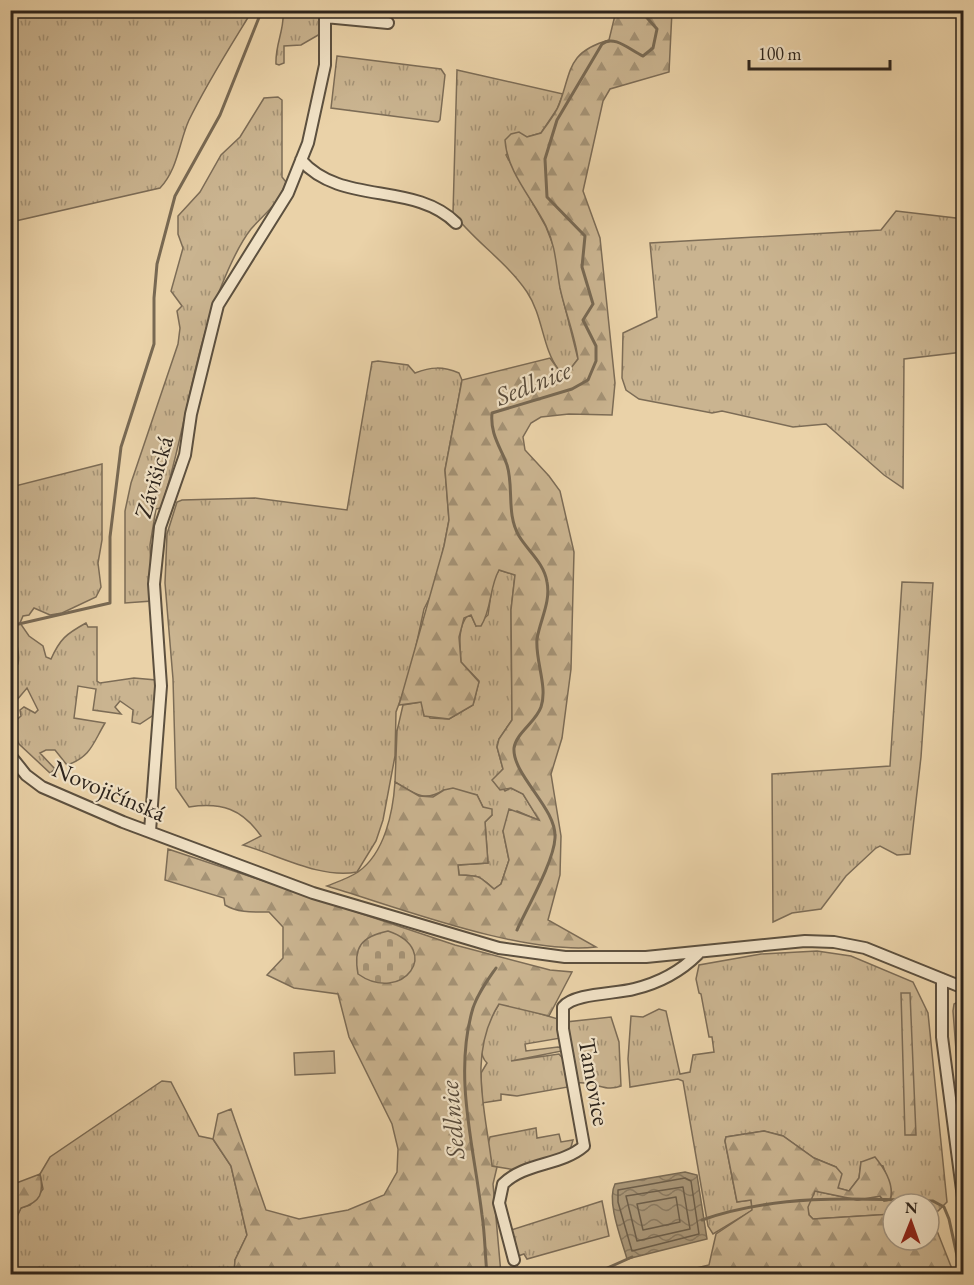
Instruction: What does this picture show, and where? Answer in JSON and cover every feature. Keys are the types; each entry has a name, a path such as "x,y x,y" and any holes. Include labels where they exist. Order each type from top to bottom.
{"street":[{"path":"325,14 388,23"},
{"name":"Závišická","path":"150,831 161,686 154,585 160,527 185,456 191,414 218,305 288,193 308,142 325,65 325,14"},
{"path":"301,160 329,181 424,201 445,212 456,223"},
{"name":"Novojičínská","path":"10,755 33,782 50,792 313,893 499,948 565,957 698,954 783,943 834,942 865,948 963,988"},
{"name":"Tamovice","path":"514,1260 499,1203 503,1184 528,1169 570,1156 584,1146 562,1029 563,1007 577,998 611,995 650,984 683,969 698,954"},
{"path":"942,979 942,1036 963,1205"}],"green space":[{"path":"10,11 252,11 196,106 171,172 160,188 11,222"},
{"path":"283,11 320,11 320,34 301,45 284,46 284,63 279,65 276,64 276,57 283,24"},
{"path":"616,11 672,11 669,72 610,89 603,101 583,191 600,238 615,383 612,415 569,414 541,417 531,423 523,437 525,450 560,491 574,552 571,669 562,738 551,774 561,836 560,875 548,920 596,947 566,948 533,944 461,928 327,886 358,872 375,854 390,819 395,782 419,796 433,797 444,790 453,788 477,795 483,807 492,809 492,815 485,822 488,863 458,865 459,875 480,878 494,889 501,884 509,860 503,831 509,809 539,820 523,794 511,788 500,790 492,780 503,769 497,747 499,739 512,720 511,610 515,575 499,570 481,626 476,626 471,615 464,618 459,637 461,662 479,682 473,705 449,719 424,716 421,702 399,705 444,546 449,520 445,470 462,380 550,358 558,369 568,372 578,359 549,234 515,174 505,140 511,134 519,132 527,137 541,133 557,109 569,72 578,57 585,50 609,40"},
{"path":"337,56 441,69 445,75 440,120 438,122 331,108"},
{"path":"457,70 563,94 557,109 541,133 527,137 506,155 546,227 557,255 560,287 578,359 568,372 558,369 553,360 527,292 510,271 453,213"},
{"path":"278,97 282,100 282,177 286,182 276,202 243,241 212,309 196,365 170,480 161,508 156,509 150,545 152,601 125,603 125,511 131,483 178,344 180,328 177,311 182,306 171,291 183,248 178,234 178,216 200,192 221,155 240,137 264,98"},
{"path":"896,211 964,219 963,352 904,359 903,488 884,475 826,424 793,427 722,411 712,413 639,399 626,390 622,378 623,333 657,317 650,243 881,230"},
{"path":"372,362 408,365 415,373 437,368 459,373 462,380 445,470 449,520 434,589 424,609 410,674 396,712 395,756 383,820 376,841 357,872 328,872 299,865 243,845 261,836 246,819 221,807 189,807 176,788 173,679 165,583 167,534 177,502 182,500 255,498 347,510"},
{"path":"102,464 102,540 98,563 101,587 96,597 62,613 50,615 34,608 29,615 23,616 20,623 29,636 43,646 46,657 51,659 57,646 73,630 86,623 88,627 97,627 97,681 100,683 134,678 156,680 155,714 140,724 132,722 133,710 120,701 115,707 121,714 93,710 96,689 78,686 74,718 105,723 90,748 75,762 67,765 55,750 40,753 55,769 50,773 19,744 11,725 21,716 20,710 24,707 35,713 38,710 27,688 16,701 11,695 11,668 18,664 18,660 17,645 10,628 11,487"},
{"path":"499,570 515,575 511,610 512,720 499,739 497,747 503,769 496,778 505,791 511,788 523,794 540,821 517,811 503,831 509,860 501,884 494,889 479,877 459,875 458,865 488,863 485,822 492,815 483,807 477,795 444,790 437,794 424,796 413,793 395,782 397,731 403,705 421,702 430,718 449,719 473,705 479,681 461,662 462,625 468,615 471,615 476,626 488,615 493,580"},
{"path":"902,582 933,583 921,757 910,854 897,855 880,846 846,876 821,909 792,913 773,922 772,774 890,766"},
{"path":"168,849 455,945 550,970 572,972 549,1016 499,1004 489,1023 484,1043 481,1084 492,1166 497,1167 493,1184 501,1274 234,1274 235,1260 247,1235 231,1166 213,1139 218,1114 231,1109 266,1210 299,1219 348,1210 384,1195 397,1172 398,1149 392,1124 349,1037 338,994 294,988 267,975 283,958 283,927 269,912 246,912 235,909 225,905 224,898 165,880"},
{"path":"388,931 405,940 413,950 415,961 410,971 402,979 389,983 374,982 358,974 358,950 371,936"},
{"path":"817,951 851,956 913,982 928,1013 947,1202 941,1208 941,1192 892,1192 883,1166 861,1162 859,1178 849,1191 838,1188 836,1167 814,1158 783,1136 764,1131 726,1137 737,1202 751,1200 753,1210 713,1234 708,1226 683,1081 678,1079 630,1087 628,1059 631,1016 643,1017 659,1009 666,1011 680,1074 690,1072 693,1055 714,1052 696,979 699,965 761,954"},
{"path":"901,993 910,993 916,1135 905,1135"},
{"path":"503,1003 558,1019 561,1038 525,1044 526,1051 558,1047 562,1048 562,1051 511,1061 559,1054 564,1060 568,1087 517,1096 501,1094 501,1100 482,1103 481,1073 487,1063 481,1049 482,1041 491,1017 499,1004"},
{"path":"964,1003 963,1141 953,1011 954,1004"},
{"path":"611,1017 619,1042 621,1086 609,1088 577,1083 566,1022"},
{"path":"334,1051 335,1073 295,1075 294,1053"},
{"path":"162,1081 171,1082 199,1136 213,1139 231,1166 247,1235 235,1260 234,1274 11,1274 10,1230 21,1208 30,1205 43,1189 40,1174 50,1157"},
{"path":"536,1128 537,1138 559,1134 561,1142 573,1140 571,1147 573,1151 516,1170 492,1166 488,1144 490,1137"},
{"path":"764,1131 783,1136 814,1158 836,1167 842,1174 838,1188 849,1191 859,1178 861,1162 875,1157 885,1171 891,1192 881,1192 881,1197 858,1200 815,1191 808,1207 809,1215 813,1219 881,1215 881,1252 941,1252 941,1241 954,1274 671,1274 709,1265 716,1234 752,1210 751,1200 737,1202 726,1137"},
{"path":"40,1174 42,1186 40,1196 33,1203 21,1208 11,1230 11,1185"},
{"path":"815,1191 857,1200 880,1196 881,1215 813,1219 807,1207"},
{"path":"602,1201 609,1236 527,1259 524,1254 518,1256 508,1231"}],"water":[{"path":"685,1172 697,1175 707,1239 627,1259 612,1200 615,1184"}],"waterway":[{"path":"10,626 110,603 110,537 121,447 154,344 157,264 175,196 220,115 262,10"},
{"name":"Sedlnice","path":"517,930 550,859 555,838 554,827 549,815 520,769 514,748 518,737 535,718 543,699 537,639 548,589 543,569 515,528 511,510 509,473 494,434 492,413 572,389 588,380 596,361 596,346 583,320 593,304 582,267 585,236 547,197 545,159 557,120 602,44 607,41 617,42 643,56 653,48 657,29 640,10"},
{"name":"Sedlnice","path":"487,1274 483,1222 467,1111 465,1059 467,1033 473,1008 480,992 496,968"},
{"path":"702,1220 758,1206 787,1202 846,1199 933,1201 944,1207 949,1219 961,1274"},
{"path":"594,1274 632,1257"}]}
